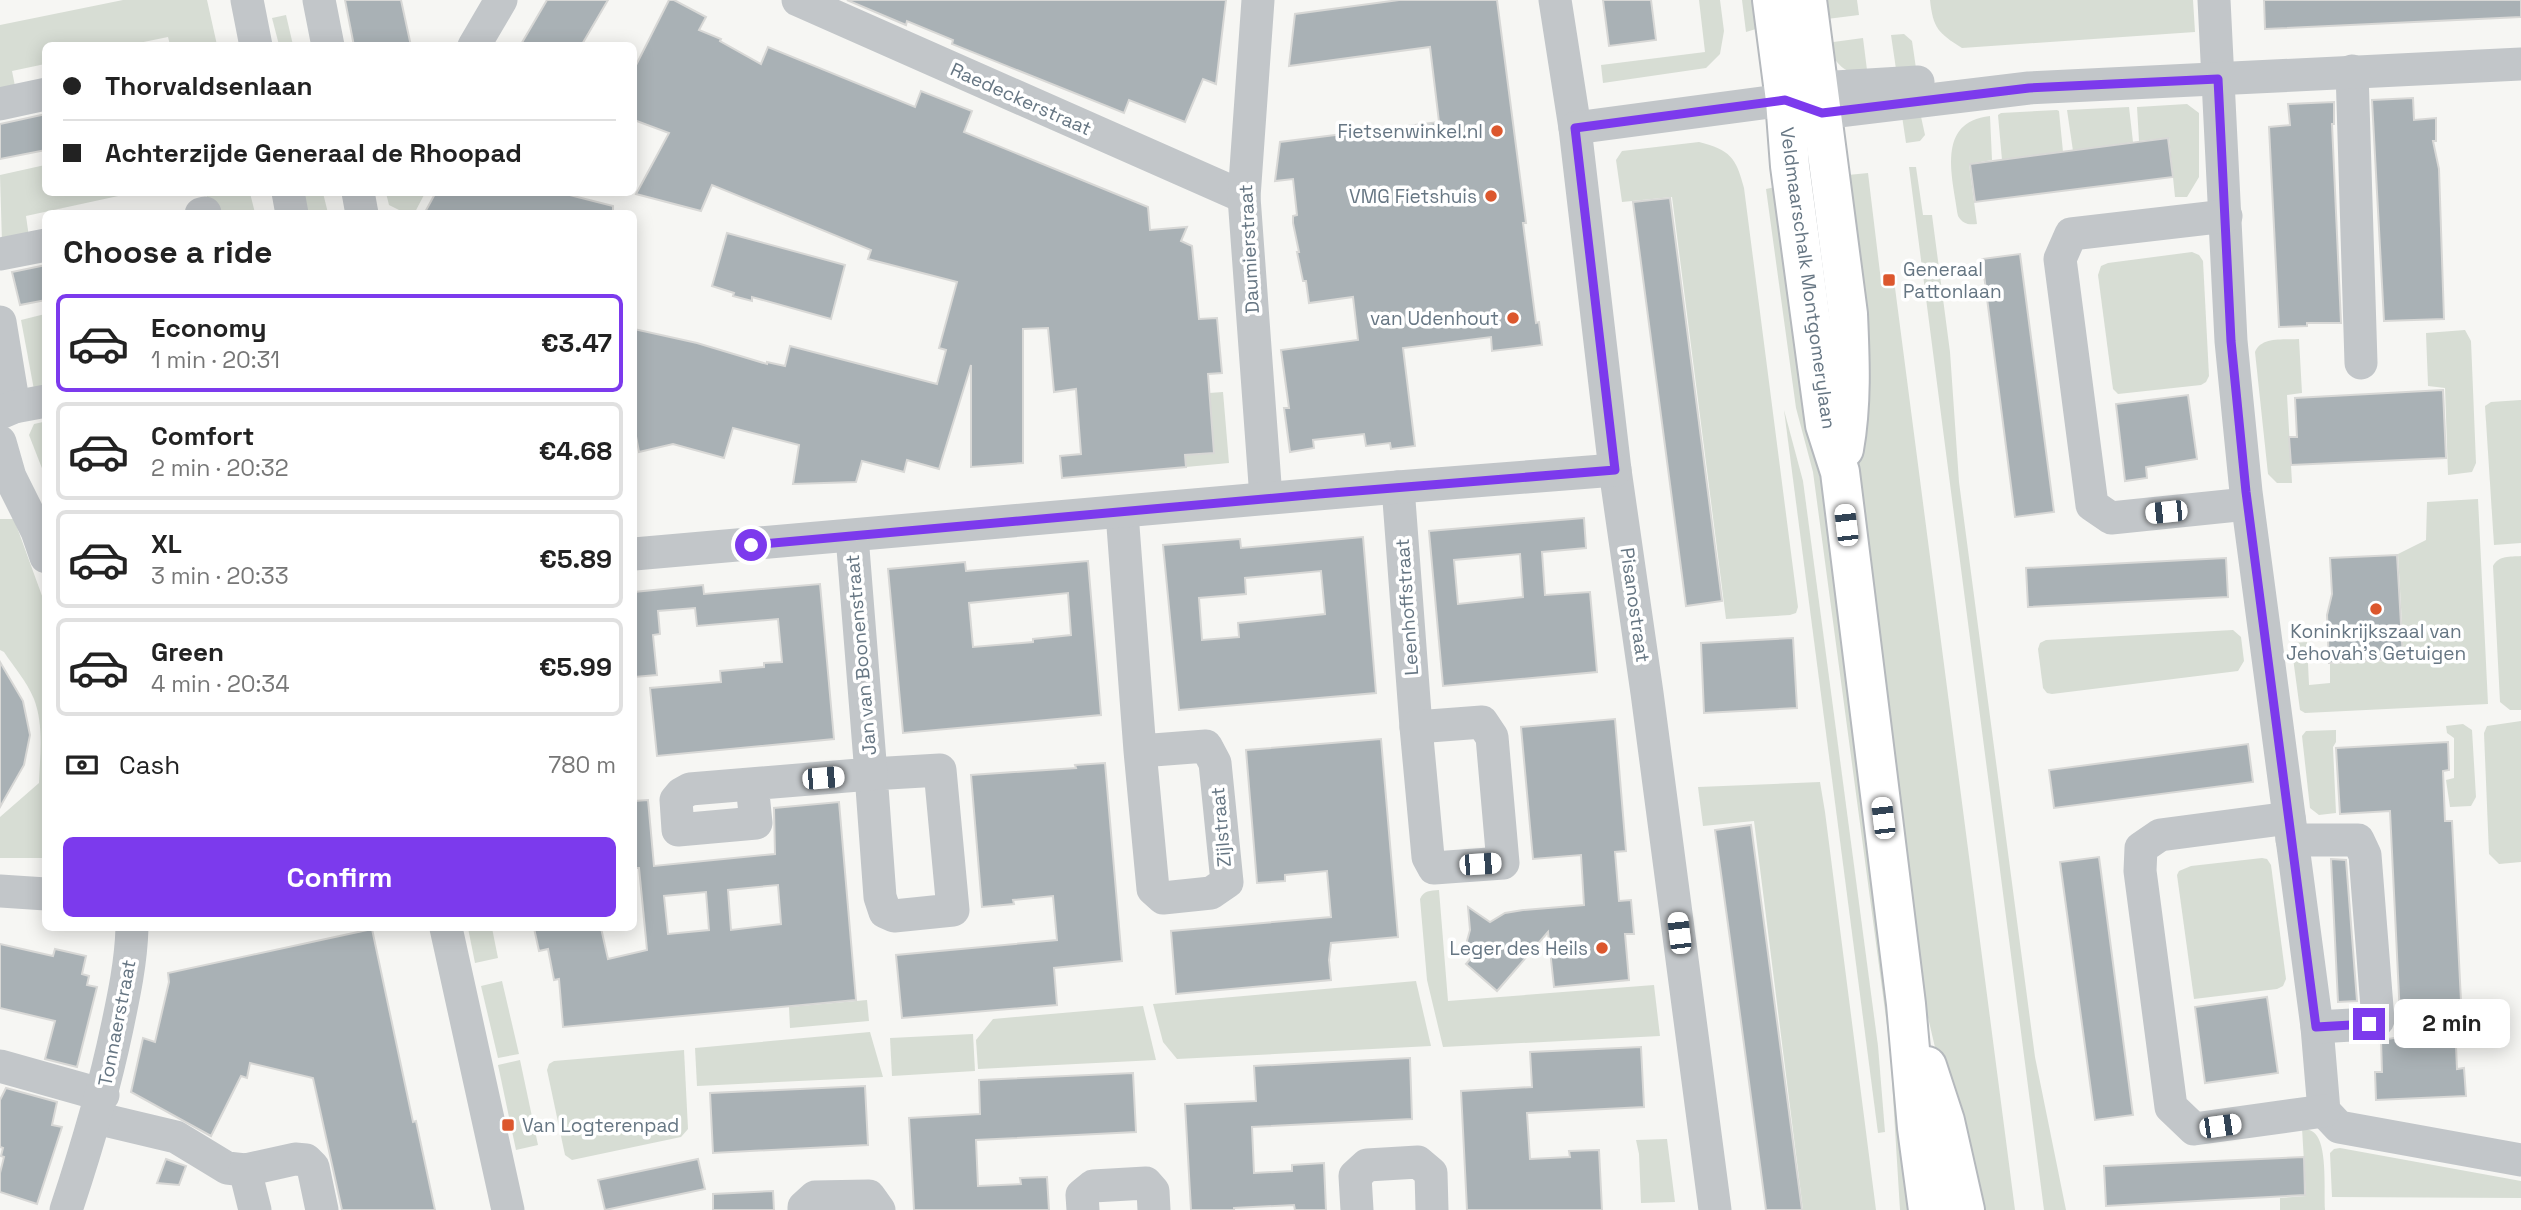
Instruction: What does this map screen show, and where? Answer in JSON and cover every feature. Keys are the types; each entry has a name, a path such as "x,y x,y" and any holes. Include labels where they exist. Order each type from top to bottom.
{"main road":[{"name":"Veldmaarschalk Montgomerylaan","path":"1772,0 1809,100"},
{"name":"Veldmaarschalk Montgomerylaan","path":"1807,0 1809,100 1790,166 1825,425 1840,472 1906,1004 1917,1128 1928,1210"},
{"name":"Veldmaarschalk Montgomerylaan","path":"1906,1004 1945,1121 1965,1210"}],"street":[{"path":"247,0 255,42"},
{"path":"318,0 327,42"},
{"path":"476,42 501,0"},
{"name":"Raedeckerstraat","path":"798,0 1244,198"},
{"name":"Daumierstraat","path":"1258,0 1244,198 1266,498"},
{"name":"Pisanostraat","path":"1555,0 1575,128 1615,470 1715,1210"},
{"path":"2214,0 2231,341 2248,504 2316,1027 2324,1111 2339,1127 2521,1160"},
{"path":"1575,128 1809,100 2521,64"},
{"path":"2352,71 2361,363"},
{"path":"0,104 42,95"},
{"path":"2226,216 2071,234 2060,260 2092,505 2111,518 2248,504"},
{"path":"0,254 42,246"},
{"path":"0,321 20,407"},
{"path":"0,442 5,480 37,531 42,545"},
{"path":"637,554 1615,470"},
{"name":"Leenhoffstraat","path":"1398,487 1416,727 1428,856 1434,868 1503,863 1492,737 1482,722 1416,727"},
{"name":"Zijlstraat","path":"1122,513 1140,751 1153,889 1163,898 1211,893 1227,882 1215,763 1206,746 1140,751"},
{"name":"Jan van Boonenstraat","path":"852,536 880,897 884,912 894,916 953,910 940,770 871,774"},
{"path":"752,784 871,774"},
{"path":"2316,1027 2369,1024 2378,1020 2365,855 2358,840 2290,829 2160,835 2141,848 2140,871 2171,1107 2194,1129 2324,1111"},
{"path":"0,891 42,894"},
{"name":"Tonnaerstraat","path":"66,1210 99,1106 129,963 132,931"},
{"path":"447,931 508,1210"},
{"path":"0,1066 176,1137 227,1168 245,1170 295,1159 306,1160 313,1167 322,1210"},
{"path":"1357,1210 1355,1176 1367,1165 1419,1162 1431,1172 1432,1210"},
{"path":"245,1170 255,1210"},
{"path":"1083,1210 1082,1195 1093,1186 1146,1183 1153,1191 1154,1210"},
{"path":"804,1210 804,1207 816,1198 869,1196 879,1210"}],"shaded area":[{"path":"123,0 207,0 216,42 169,42 168,37 144,42 42,42 42,65 12,71 16,91 0,95 0,25"},
{"path":"1699,0 1720,0 1724,31 1720,54 1706,68 1603,83 1601,65 1705,52"},
{"path":"1742,0 1752,0 1756,29 1746,32"},
{"path":"1815,0 1857,0 1859,15 1819,20"},
{"path":"1930,0 2193,0 2195,32 1962,48 1938,29"},
{"path":"286,15 292,42 278,42 272,18"},
{"path":"1904,34 1912,41 1917,75 1897,76 1891,35"},
{"path":"1863,38 1868,78 1842,67 1826,43"},
{"path":"2187,104 2199,113 2199,177 2187,197 2175,197 2169,138 2139,141 2137,107"},
{"path":"2129,107 2133,142 2073,151 2067,110"},
{"path":"2057,110 2063,152 2002,160 1998,115"},
{"path":"1920,112 1925,135 1920,141 1906,143 1902,116"},
{"path":"1990,116 1992,160 1969,164 1977,224 1968,224 1958,216 1951,169 1954,140 1961,129 1973,120"},
{"path":"1699,142 1718,148 1730,156 1738,169 1744,188 1798,607 1796,613 1790,615 1726,619 1672,197 1622,202 1616,160 1622,151"},
{"path":"42,166 42,196 118,196 54,210 42,210 42,213 26,216 29,237 2,243 0,175"},
{"path":"1909,167 1916,167 1923,215 1932,215 1950,352 1959,482 2035,1057 2066,1210 2044,1210"},
{"path":"1868,173 1881,281 1894,280 2015,1210 1973,1210 1923,996 1856,492 1848,175"},
{"path":"1784,185 1821,443 1911,1210 1900,1210 1890,1048 1813,472 1796,408 1766,189"},
{"path":"207,196 251,196 254,210 210,210"},
{"path":"301,196 324,196 327,210 304,210"},
{"path":"387,196 423,196 416,210 399,210 389,205"},
{"path":"2192,252 2199,255 2203,261 2209,376 2206,382 2201,385 2118,394 2113,389 2098,275 2101,266"},
{"path":"42,315 42,393 35,395 21,320"},
{"path":"2465,330 2471,341 2476,463 2472,472 2448,475 2445,388 2428,386 2426,333"},
{"path":"2299,339 2302,393 2287,395 2292,483 2277,483 2268,474 2255,352 2262,343 2268,341"},
{"path":"1223,392 1229,463 1186,467 1185,455 1214,453 1209,393"},
{"path":"2521,400 2521,543 2494,545 2485,406 2491,402"},
{"path":"1784,410 1803,481 1878,1046 1885,1132 1878,1133"},
{"path":"42,422 42,468 29,435 34,424"},
{"path":"2478,499 2488,704 2305,713 2300,710 2291,643 2307,642 2309,685 2330,683 2330,664 2404,660 2398,554 2426,540 2427,502"},
{"path":"0,519 14,519 42,596 42,858 0,858 0,817 39,783 41,740 34,699 20,675 0,650"},
{"path":"2521,556 2521,710 2510,710 2500,702 2493,566 2502,558"},
{"path":"2233,630 2241,637 2244,661 2238,671 2052,694 2043,688 2038,649 2040,643 2046,640"},
{"path":"2521,721 2521,862 2499,864 2489,854 2484,733 2487,726"},
{"path":"2463,724 2472,730 2476,797 2471,806 2450,807 2446,780 2454,778 2454,738 2447,733 2446,726"},
{"path":"2336,730 2333,747 2336,813 2319,815 2310,808 2302,736 2306,731"},
{"path":"1820,782 1876,1210 1803,1210 1754,821 1703,826 1698,787"},
{"path":"2267,859 2271,865 2286,979 2283,986 2277,989 2194,999 2177,875 2179,871 2191,866"},
{"path":"1439,890 1448,1001 1654,985 1660,1036 1443,1047 1427,980 1420,899 1425,892"},
{"path":"469,931 493,931 498,958 475,963"},
{"path":"502,981 519,1054 498,1058 481,986"},
{"path":"1416,981 1431,1046 1177,1059 1163,1042 1153,1004"},
{"path":"867,1000 869,1021 790,1028 789,1007"},
{"path":"1143,1006 1156,1060 978,1069 976,1040 993,1019"},
{"path":"870,1032 883,1077 697,1086 695,1048"},
{"path":"973,1034 975,1071 892,1076 890,1038"},
{"path":"684,1050 688,1129 681,1137 572,1160 565,1155 547,1070 549,1064 554,1061"},
{"path":"520,1060 538,1145 516,1150 498,1065"},
{"path":"2302,1128 2314,1133 2320,1142 2324,1161 2325,1210 2280,1210 2280,1198 2306,1196"},
{"path":"1667,1139 1675,1202 1641,1203 1636,1140"},
{"path":"2340,1148 2521,1181 2521,1198 2332,1197 2330,1153"}],"building":[{"path":"345,0 401,0 410,42 353,42"},
{"path":"547,0 608,0 583,42 522,42"},
{"path":"669,0 674,0 706,17 699,30 721,39 720,41 761,64 768,47 915,107 921,91 972,111 964,132 1148,207 1150,230 1187,227 1181,241 1192,246 1199,319 1217,318 1222,373 1208,374 1214,453 1185,455 1186,467 1062,478 1060,456 1081,454 1076,389 1054,392 1048,328 1023,329 1023,463 971,467 971,365 939,469 907,460 904,472 862,461 856,482 793,484 799,445 733,428 724,458 673,444 639,452 637,330 697,343 767,364 785,366 790,346 937,384 946,350 939,348 957,282 868,259 871,250 712,185 701,211 637,194 669,133 637,121 637,63"},
{"path":"847,0 1226,0 1216,84 1203,79 1185,122 1129,100 1124,113 952,44 953,40 907,21 906,25"},
{"path":"1399,0 1497,0 1536,323 1539,322 1542,345 1492,351 1491,337 1403,348 1415,446 1391,449 1390,443 1366,446 1364,434 1313,440 1314,448 1290,452 1284,408 1289,408 1281,350 1358,340 1353,297 1309,303 1293,223 1293,216 1297,215 1293,179 1275,181 1280,142 1439,122 1430,47 1289,66 1295,14"},
{"path":"1603,0 1651,0 1656,40 1609,46"},
{"path":"2264,0 2521,0 2521,17 2265,29"},
{"path":"2413,98 2414,120 2436,118 2436,141 2433,141 2439,169 2444,319 2384,321 2372,100"},
{"path":"2334,102 2332,124 2341,323 2307,323 2307,326 2279,327 2269,127 2290,125 2288,104"},
{"path":"42,115 42,151 0,159 0,124"},
{"path":"2168,138 2173,177 1975,202 1970,164"},
{"path":"434,196 574,196 613,206 613,210 426,210"},
{"path":"1670,198 1722,601 1686,606 1633,202"},
{"path":"727,233 845,265 831,319 752,297 752,301 733,296 734,293 712,286"},
{"path":"2020,254 2054,512 2015,517 1982,259"},
{"path":"42,266 42,301 20,305 12,272"},
{"path":"2443,390 2446,458 2291,465 2289,437 2297,437 2295,398"},
{"path":"2188,395 2197,459 2146,467 2147,478 2125,481 2116,404"},
{"path":"1584,518 1586,548 1542,552 1545,595 1590,592 1597,672 1443,686 1429,531","holes":["1520,554 1523,597 1458,604 1454,560"]},
{"path":"1363,537 1376,693 1179,710 1163,545 1240,539 1241,548","holes":["1321,571 1325,614 1238,623 1239,637 1202,640 1199,598 1246,594 1245,578"]},
{"name":"Koninkrijkszaal van Jehovah's Getuigen","path":"2397,555 2403,659 2329,663 2327,615 2332,594 2330,558"},
{"path":"2226,558 2228,597 2028,607 2026,568"},
{"path":"1088,561 1101,715 903,733 888,569 965,562 966,571","holes":["1068,593 1071,635 1033,639 1033,642 973,647 969,603"]},
{"path":"820,584 834,739 657,756 650,688 721,682 720,671 764,667 764,663 782,662 778,619 697,626 695,608 658,611 660,634 653,635 657,675 637,677 637,592 703,585 704,594"},
{"path":"1793,638 1797,708 1704,713 1701,643"},
{"path":"0,662 23,701 30,735 24,765 0,807"},
{"path":"1615,719 1626,851 1615,852 1619,901 1631,900 1634,934 1625,934 1629,980 1554,987 1548,932 1497,991 1466,964 1473,956 1467,941 1470,930 1468,907 1490,922 1505,913 1584,905 1581,855 1533,859 1521,727"},
{"path":"1381,739 1398,937 1331,943 1331,980 1176,994 1171,931 1331,917 1327,871 1285,875 1285,881 1257,883 1246,750"},
{"path":"2448,742 2449,770 2443,771 2445,821 2452,821 2462,1021 2455,1022 2457,1069 2464,1068 2466,1096 2376,1100 2375,1072 2382,1072 2381,1040 2401,1037 2390,811 2340,814 2336,748"},
{"path":"2248,744 2253,782 2054,808 2049,770"},
{"path":"1105,763 1122,961 1054,968 1057,1005 902,1018 896,955 1057,940 1053,896 1013,900 1014,904 982,907 971,775 1076,768 1075,765"},
{"path":"648,800 654,866 775,854 774,808 839,802 856,1000 563,1027 559,979 554,980 548,949 539,951 535,931 602,931 608,959 647,950 639,868 637,801","holes":["778,885 781,924 731,930 728,890","706,892 709,930 668,934 664,896"]},
{"path":"1751,825 1802,1210 1766,1210 1715,830"},
{"path":"2099,857 2133,1115 2095,1120 2060,862"},
{"path":"2331,859 2346,860 2357,1001 2338,1002"},
{"path":"372,931 413,1122 416,1121 435,1210 342,1210 313,1078 250,1063 247,1078 241,1076 211,1136 131,1092 143,1038 155,1042 169,982 168,973"},
{"path":"0,944 53,956 55,949 86,956 82,974 89,976 87,985 97,987 77,1067 45,1059 55,1021 0,1008"},
{"path":"2267,997 2278,1073 2205,1083 2195,1007"},
{"path":"1641,1047 1644,1107 1527,1113 1530,1159 1570,1157 1569,1151 1599,1150 1602,1210 1467,1210 1461,1091 1532,1087 1530,1052"},
{"path":"1410,1058 1412,1119 1252,1127 1254,1173 1292,1171 1292,1165 1324,1163 1326,1210 1295,1210 1294,1205 1191,1210 1185,1104 1256,1101 1254,1066"},
{"path":"1133,1073 1136,1132 976,1140 978,1186 1021,1184 1020,1178 1047,1177 1049,1210 914,1210 909,1118 980,1114 979,1080"},
{"path":"865,1086 868,1145 713,1153 710,1093"},
{"path":"6,1088 57,1102 52,1125 62,1127 37,1204 0,1192 0,1173 4,1157 1,1156 3,1148 0,1147 0,1100"},
{"path":"2304,1157 2305,1195 2106,1206 2104,1166"},
{"path":"166,1159 186,1166 179,1185 157,1183"},
{"path":"698,1159 705,1189 605,1210 598,1180"},
{"path":"773,1191 774,1210 713,1210 713,1194"}],"place":[{"name":"Fietsenwinkel.nl","path":"1497,131"},
{"name":"VMG Fietshuis","path":"1491,196"},
{"name":"Generaal Pattonlaan","path":"1889,280"},
{"name":"van Udenhout","path":"1513,318"},
{"name":"Koninkrijkszaal van Jehovah's Getuigen","path":"2376,609"},
{"name":"Leger des Heils","path":"1602,948"},
{"name":"Van Logterenpad","path":"508,1125"}],"route":[{"path":"751,545 1266,498 1615,470 1575,128 1785,100 1822,113 2029,88 2218,79 2231,341 2246,492 2316,1027 2369,1024"}]}
